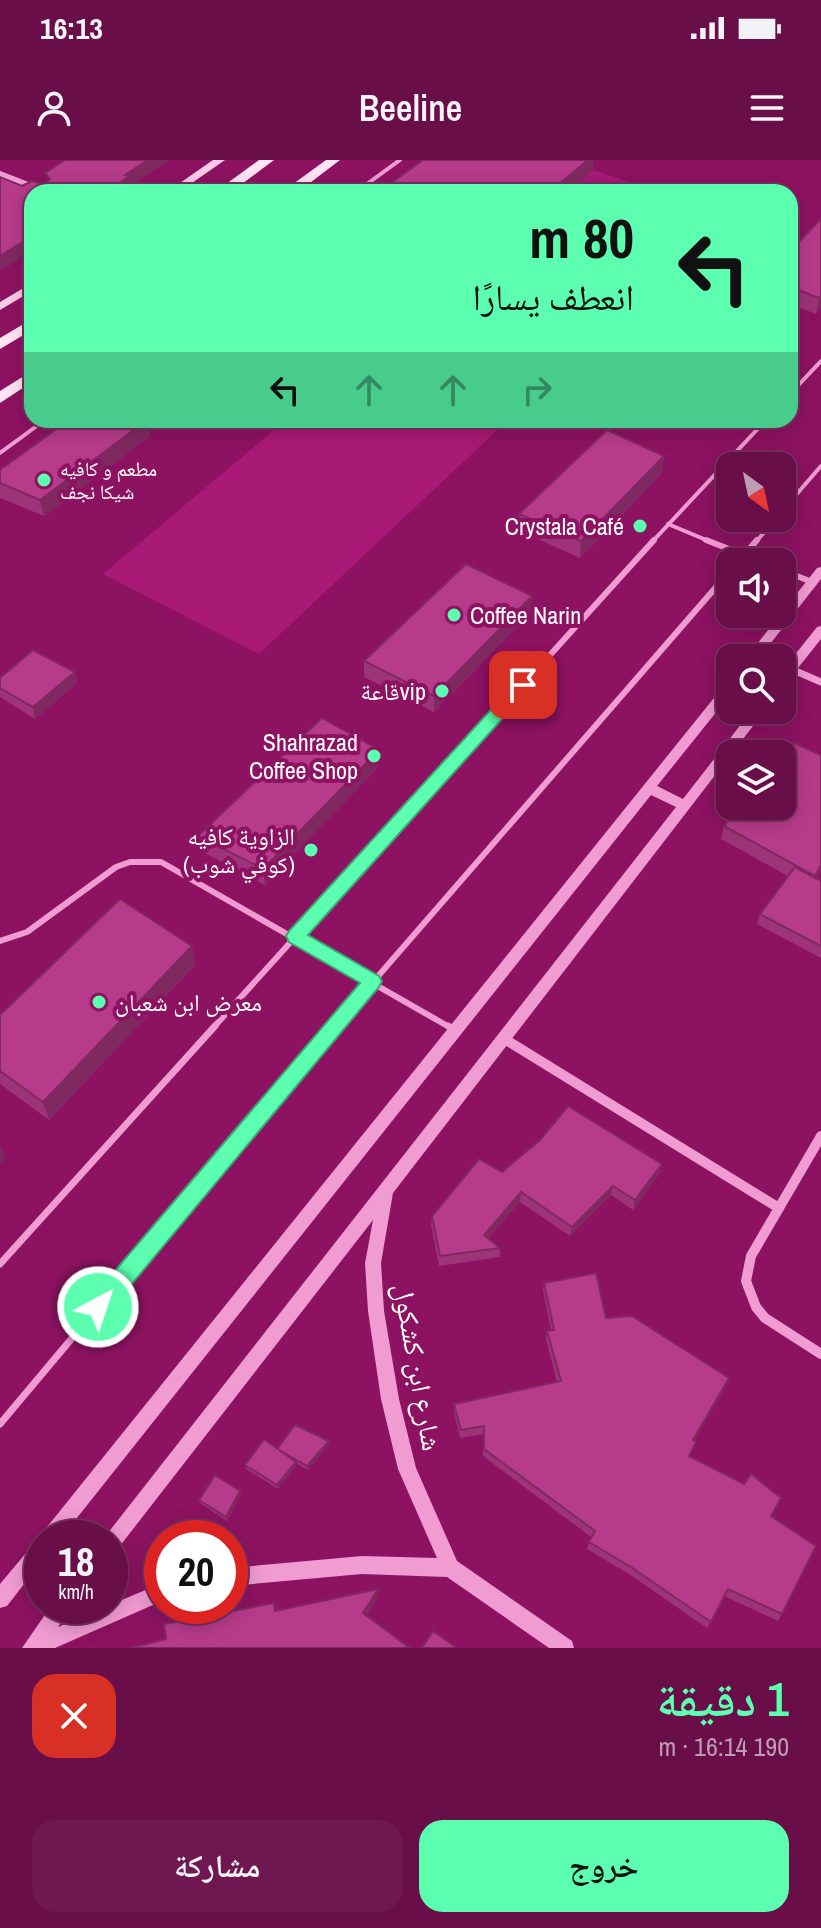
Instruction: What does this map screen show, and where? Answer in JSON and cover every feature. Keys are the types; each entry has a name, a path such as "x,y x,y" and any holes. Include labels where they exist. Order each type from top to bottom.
{"main road":[{"path":"184,184 220,160"},
{"path":"234,184 268,160"},
{"path":"300,184 330,162"},
{"path":"0,307 24,291"},
{"path":"2,343 24,328"},
{"path":"0,398 24,381"}],"street":[{"path":"0,174 26,184"},
{"path":"763,644 821,571"},
{"path":"796,662 821,630"},
{"path":"796,671 821,682"},
{"path":"63,1520 716,704"},
{"path":"128,1522 748,724"},
{"path":"649,788 684,805"},
{"path":"503,1038 779,1208"},
{"path":"821,1136 747,1268 749,1294 765,1318 821,1354"},
{"name":"شارع ابن كشكول","path":"386,1188 373,1263 376,1311 390,1399 407,1469 450,1568"},
{"path":"248,1575 362,1565 450,1568 565,1648"},
{"path":"0,1599 24,1569"},
{"path":"32,1648 144,1600"},
{"path":"32,1648 50,1624"}],"lane":[{"path":"367,184 400,160"},
{"path":"798,385 821,361"},
{"path":"0,453 34,428"},
{"path":"0,1264 668,524 758,428"},
{"path":"796,495 821,466"},
{"path":"668,524 727,548"},
{"path":"750,548 764,532"},
{"path":"796,576 812,582"},
{"path":"0,1424 372,981 716,587"},
{"path":"0,941 27,932 116,867 146,861 161,862 455,1030"}],"shaded area":[{"path":"593,170 636,184 576,184"},
{"path":"276,428 499,428 259,654 103,574"}],"building":[{"path":"65,160 148,160 125,175 130,176 118,184 45,184 50,179 45,173"},
{"path":"423,160 588,160 559,184 390,184"},
{"path":"0,177 22,186 24,241 0,256"},
{"path":"821,219 819,298 798,290 798,243"},
{"path":"58,428 136,428 40,500 0,483 0,470"},
{"path":"607,430 664,456 581,541 519,514"},
{"path":"466,564 532,596 434,696 364,661"},
{"path":"33,650 75,672 33,707 0,688 0,678"},
{"path":"322,718 379,750 263,869 198,836"},
{"path":"796,744 821,755 821,865 815,876 724,826 729,820 796,820"},
{"path":"795,867 821,881 821,946 760,914"},
{"name":"معرض ابن شعبان","path":"120,899 192,946 43,1102 0,1071 0,1015"},
{"path":"568,1106 662,1164 635,1200 613,1186 572,1227 521,1192 484,1235 500,1248 440,1256 432,1216 479,1159 502,1172 540,1140"},
{"path":"596,1273 606,1318 632,1316 729,1378 693,1440 696,1442 689,1456 744,1484 751,1474 781,1498 771,1516 816,1546 782,1614 728,1589 711,1622 589,1542 595,1531 484,1449 484,1426 461,1430 454,1404 561,1381 547,1331 554,1330 544,1283"},
{"path":"295,1425 329,1441 307,1466 277,1449"},
{"path":"264,1439 296,1462 277,1485 245,1465"},
{"path":"215,1475 240,1491 226,1517 199,1500"},
{"path":"378,1589 363,1613 410,1648 131,1648 166,1639 164,1624 248,1624 248,1608 274,1603 275,1611"},
{"path":"433,1631 457,1648 422,1648"}],"place":[{"name":"مطعم و كافيه شيكا نجف","path":"44,480"},
{"name":"Crystala Café","path":"640,526"},
{"name":"Coffee Narin","path":"454,615"},
{"name":"قاعةvip","path":"442,691"},
{"name":"Shahrazad Coffee Shop","path":"374,756"},
{"name":"الزاوية كافيه (كوفي شوب)","path":"311,850"},
{"name":"معرض ابن شعبان","path":"99,1002"}],"route":[{"path":"98,1307 372,981 295,936 523,685"}]}
